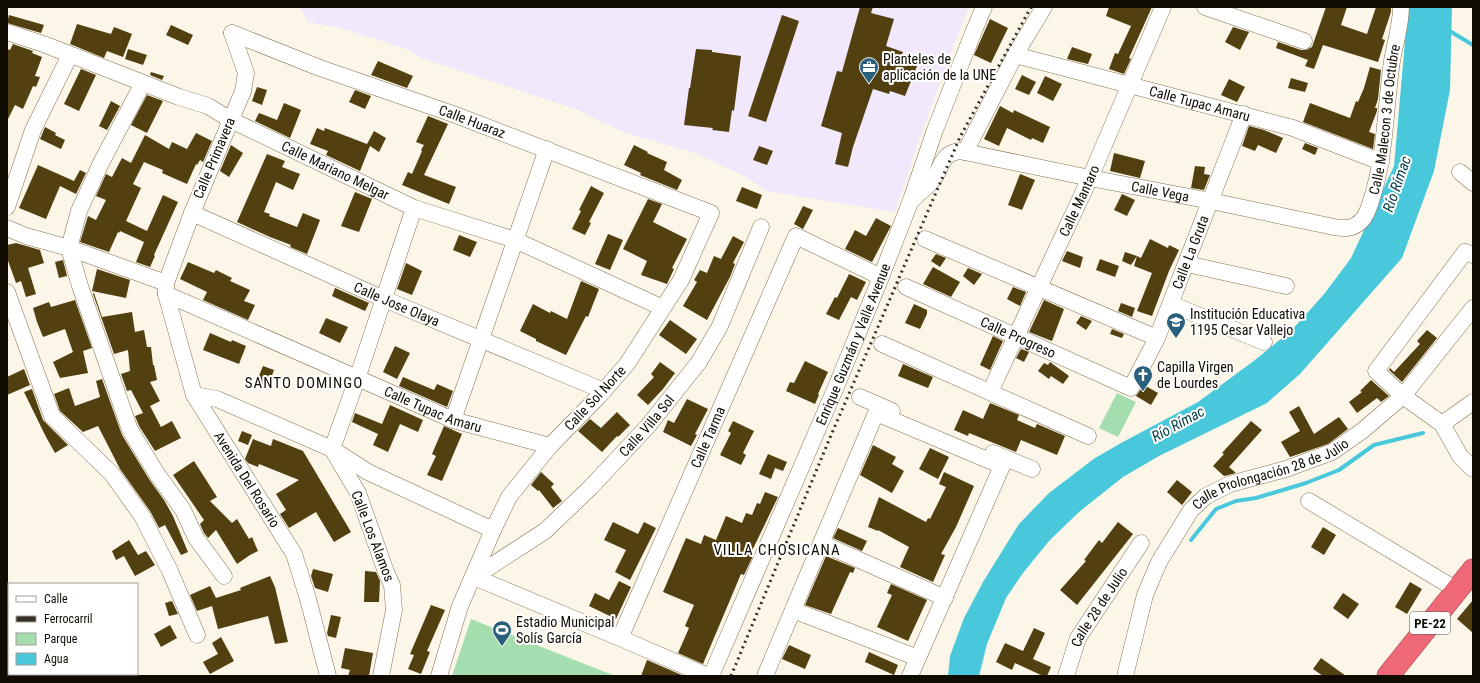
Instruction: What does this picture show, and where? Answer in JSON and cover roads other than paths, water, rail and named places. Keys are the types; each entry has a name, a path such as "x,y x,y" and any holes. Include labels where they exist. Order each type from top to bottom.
{"highway":[{"name":"PE-22","path":"1393,674 1473,570"}],"street":[{"name":"Enrique Guzmán y Valle Avenue","path":"710,676 836,387 911,200 932,138 972,32 984,7"},
{"path":"911,200 931,182 947,155 955,152 965,152 1015,55 1044,7"},
{"name":"Calle Mantaro","path":"990,392 1090,178 1163,7"},
{"path":"1205,7 1304,41"},
{"name":"Calle Malecon 3 de Octubre","path":"1354,226 1363,219 1367,212 1376,187 1381,162 1392,61 1401,22 1401,7"},
{"name":"Calle Mariano Melgar","path":"7,32 46,45 143,83 208,106 231,120 414,208 515,240 663,308"},
{"name":"Calle Primavera","path":"166,289 192,212 243,91 246,73 232,33"},
{"name":"Calle Huaraz","path":"232,33 320,68 453,114 711,213"},
{"path":"7,207 33,130 70,55"},
{"name":"Calle Tupac Amaru","path":"1015,55 1293,128 1381,162"},
{"path":"143,83 101,163 79,211 69,248 80,286 130,430 157,474 183,510 196,538 224,576"},
{"name":"Calle La Gruta","path":"1131,388 1157,338 1244,114"},
{"path":"453,420 546,149"},
{"name":"Calle Vega","path":"965,152 1211,201 1342,229 1354,226"},
{"path":"1460,172 1473,183"},
{"path":"332,449 414,208"},
{"name":"Calle Jose Olaya","path":"192,212 384,299 604,391"},
{"name":"Calle Sol Norte","path":"439,676 460,606 509,497 550,446 604,391 627,364 681,280 711,213"},
{"name":"Calle Villa Sol","path":"474,577 545,531 591,487 648,426 699,362 720,326 760,227"},
{"name":"Calle Tupac Amaru","path":"7,228 26,236 69,248 166,289 357,379 453,420 550,446"},
{"name":"Calle Tarma","path":"620,638 796,236 881,277"},
{"path":"926,239 1157,338"},
{"path":"1473,255 1465,252 1376,371 1402,396 1442,424 1460,456 1473,469"},
{"path":"1187,264 1286,286"},
{"name":"Calle Progreso","path":"906,286 1131,388"},
{"name":"Avenida Del Rosario","path":"166,289 194,395 294,554 308,599 328,676"},
{"path":"7,292 52,416 112,474 142,516 170,571 197,635"},
{"path":"1171,304 1264,342"},
{"name":"Calle Prolongación 28 de Julio","path":"1125,676 1145,595 1159,562 1191,510 1206,496 1230,484 1286,469 1332,452 1362,431 1402,396 1473,308"},
{"path":"882,344 1088,436"},
{"path":"194,395 217,399 332,449 368,472 493,530"},
{"path":"860,397 1032,469"},
{"path":"1442,424 1473,402"},
{"path":"765,676 876,413 1002,466 910,676"},
{"name":"Calle Los Alamos","path":"332,449 358,493 392,585 394,610 380,676"},
{"path":"1309,501 1457,590"},
{"path":"821,543 944,598"},
{"name":"Calle 28 de Julio","path":"1066,676 1078,638 1141,543"},
{"path":"474,577 710,676"},
{"path":"793,610 918,658"}],"water":[{"name":"Río Rímac","path":"1408,7 1452,7 1450,90 1434,171 1402,258 1300,374 1267,403 1159,456 1123,477 1079,512 1049,541 1023,573 1006,598 987,644 979,676 948,676 950,656 964,618 983,582 1019,524 1049,493 1095,458 1198,402 1255,360 1292,330 1325,293 1351,258 1394,166"}],"waterway":[{"path":"1448,30 1473,45"},
{"path":"1191,540 1216,509 1236,501 1256,498 1306,483 1339,470 1374,445 1423,433"}],"railway":[{"path":"731,676 829,440 960,137 1031,7"}],"place":[{"name":"Planteles de aplicación de la UNE","path":"869,84"},
{"name":"Institución Educativa 1195 Cesar Vallejo","path":"1176,339"},
{"name":"Capilla Virgen de Lourdes","path":"1143,392"},
{"name":"Estadio Municipal Solís García","path":"502,647"}],"district":[{"name":"SANTO DOMINGO","path":"304,383"},
{"name":"VILLA CHOSICANA","path":"777,550"}]}
